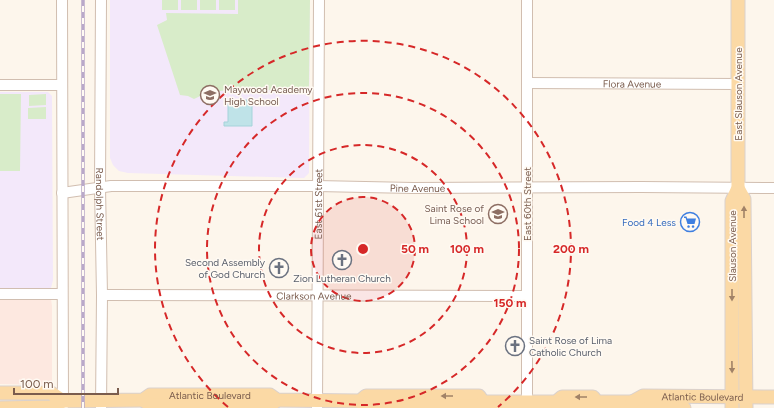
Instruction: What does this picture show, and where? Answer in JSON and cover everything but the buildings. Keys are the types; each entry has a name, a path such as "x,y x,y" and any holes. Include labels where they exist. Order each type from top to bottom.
{"main road":[{"name":"East Slauson Avenue","path":"738,0 738,188"},
{"name":"Slauson Avenue","path":"732,402 732,202 738,188"},
{"name":"Slauson Avenue","path":"738,188 744,199 746,402"},
{"path":"0,393 51,394 63,404"},
{"name":"Atlantic Boulevard","path":"632,405 643,396 732,402 746,402 774,396"},
{"name":"Atlantic Boulevard","path":"63,404 143,400 150,405 270,406 277,400 317,404 360,401 366,407 479,406 483,402 527,405 556,402 562,397 593,397 597,402 643,407 684,408"},
{"path":"0,408 52,407 63,404"}],"street":[{"path":"62,0 63,404"},
{"name":"Randolph Street","path":"100,403 102,295 100,187 101,0"},
{"name":"East 61st Street","path":"317,404 318,0"},
{"name":"East 60th Street","path":"527,0 527,405"},
{"name":"Flora Avenue","path":"527,83 738,84"},
{"path":"0,85 62,85"},
{"name":"Pine Avenue","path":"62,193 100,187 126,186 774,188"},
{"path":"0,294 62,294"},
{"name":"Clarkson Avenue","path":"102,295 527,296"}],"shaded area":[{"name":"Maywood Academy High School","path":"110,0 310,0 309,173 304,178 128,173 119,171 113,165 110,158"},
{"path":"0,92 48,92 52,96 53,280 51,288 0,289"},
{"path":"0,299 51,299 52,381 48,385 0,384"}],"green space":[{"path":"162,0 178,0 178,10 162,10"},
{"path":"181,0 197,0 197,10 181,10"},
{"path":"200,0 216,0 216,10 200,10"},
{"path":"219,0 235,0 235,10 219,10"},
{"path":"238,0 310,0 309,88 306,88 306,90 244,90 244,88 241,87 240,90 228,90 206,94 194,99 188,96 180,95 157,25 167,20 166,13 238,14"},
{"path":"0,94 21,94 20,171 0,171"},
{"path":"46,94 46,105 29,106 29,95"},
{"path":"46,107 46,119 28,119 28,108"}],"water":[{"path":"228,100 252,100 252,126 224,126 224,122 228,122"}],"railway":[{"path":"83,0 83,408"}],"place":[{"name":"Maywood Academy High School","path":"210,95"},
{"name":"Saint Rose of Lima School","path":"498,214"},
{"name":"Food 4 Less","path":"690,222"},
{"name":"Zion Lutheran Church","path":"342,260"},
{"name":"Second Assembly of God Church","path":"279,268"},
{"name":"Saint Rose of Lima Catholic Church","path":"515,346"}]}
